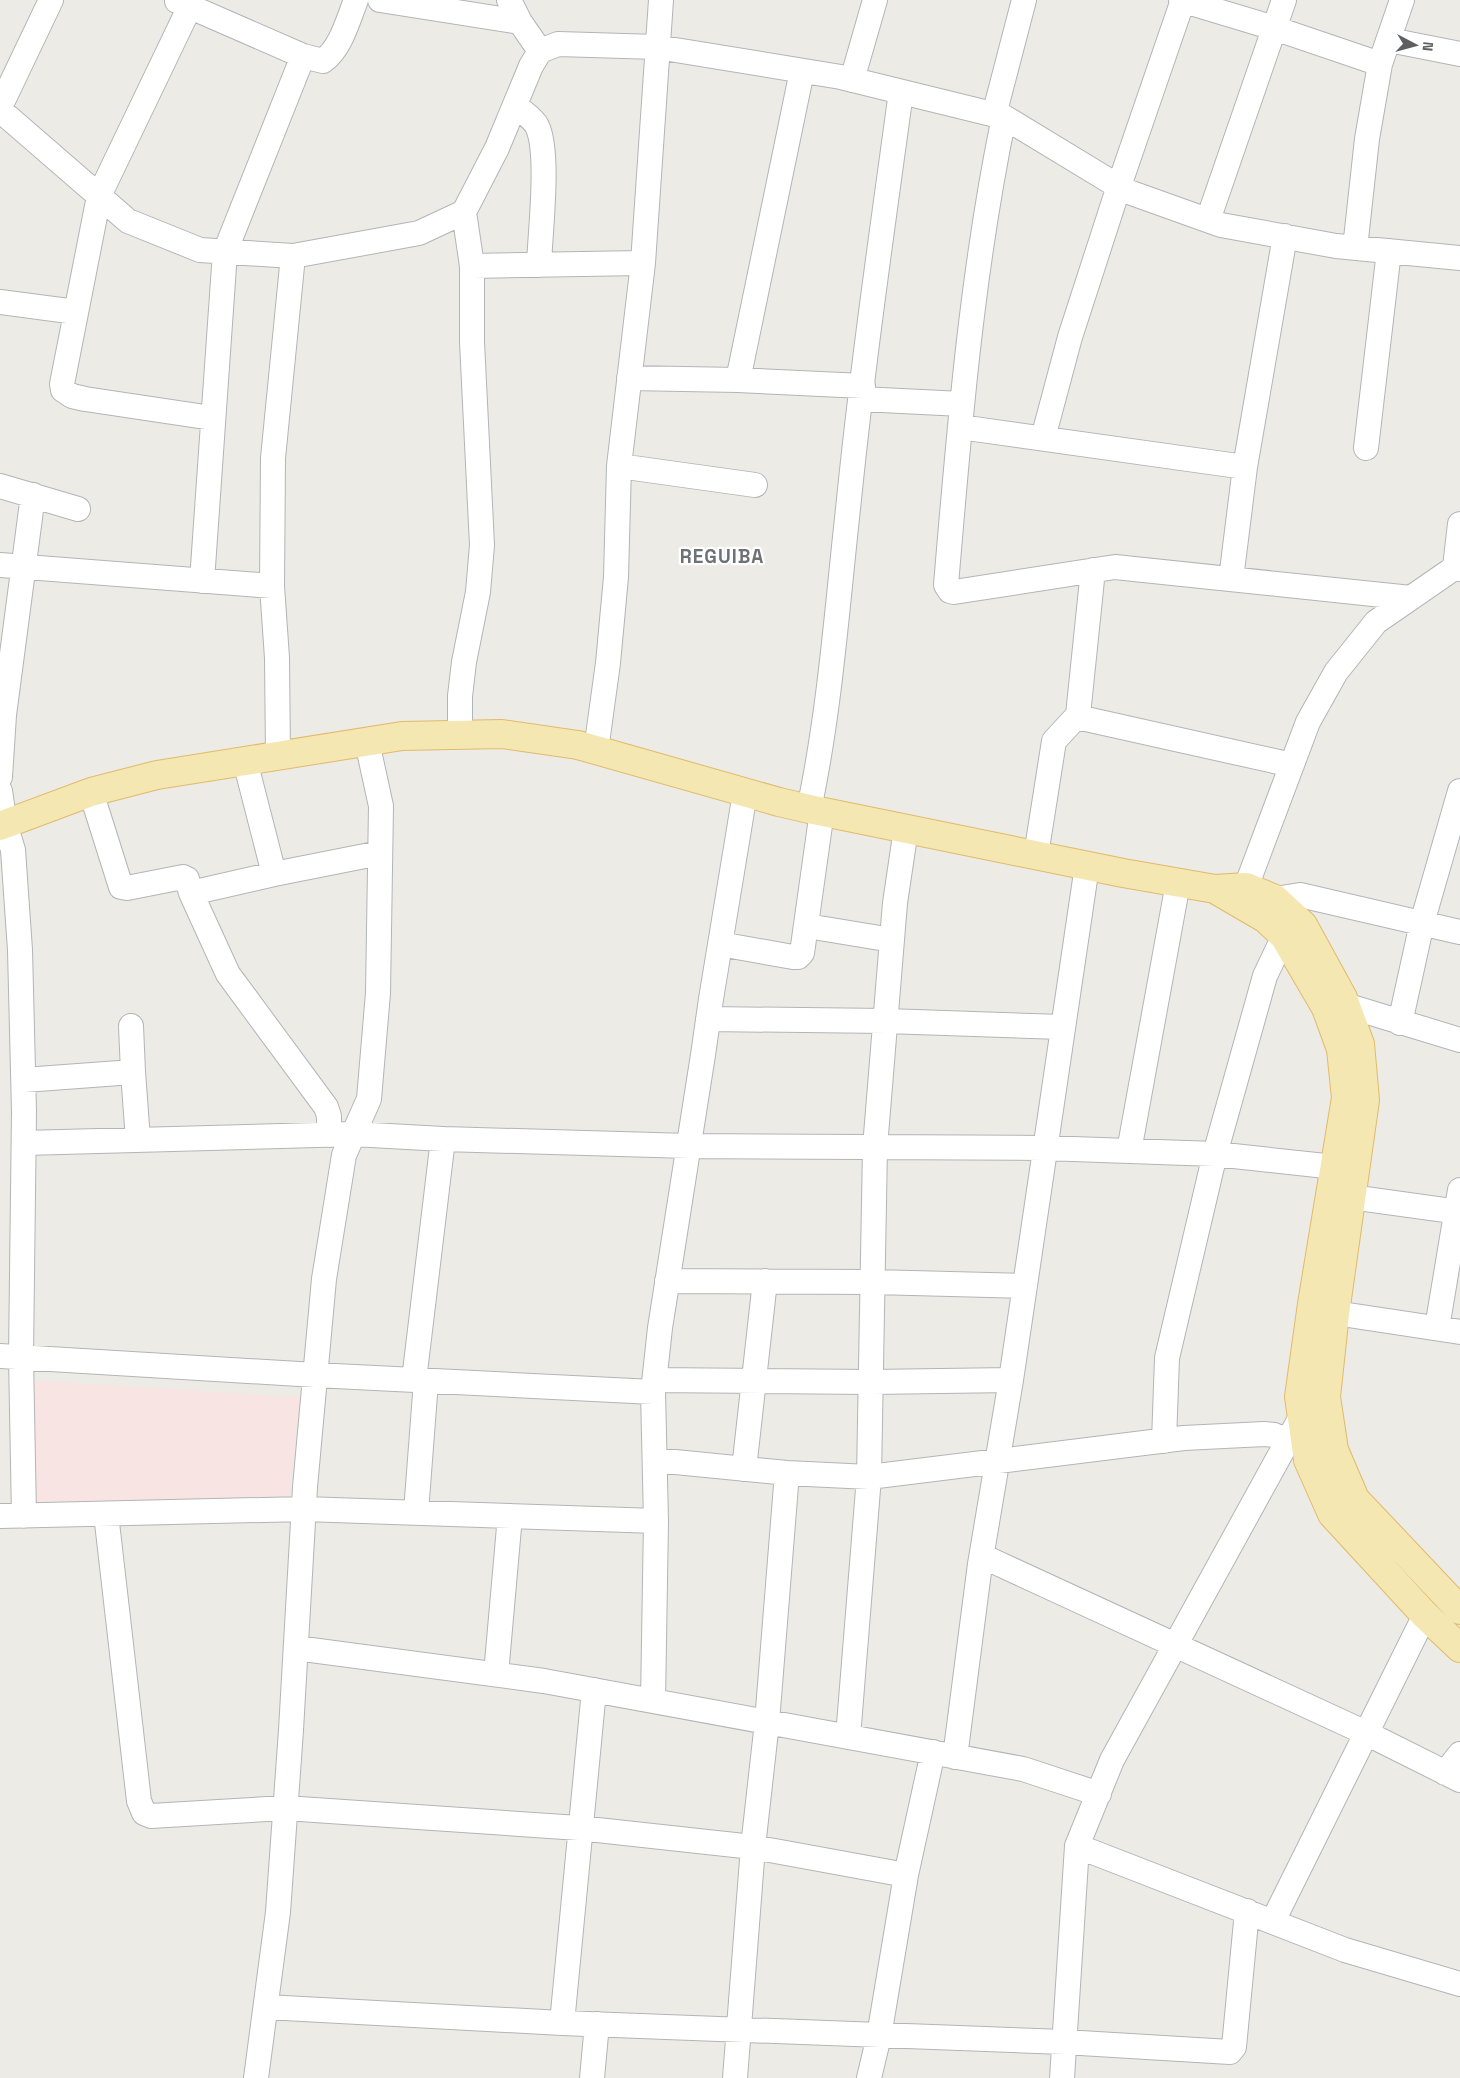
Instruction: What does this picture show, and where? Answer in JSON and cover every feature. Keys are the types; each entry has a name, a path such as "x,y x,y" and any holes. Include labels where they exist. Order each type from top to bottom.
{"main road":[{"path":"3,825 91,792 157,775 402,736 502,734 578,745 745,793 815,810 1087,866 1243,895 1275,899 1303,924 1345,1005 1360,1044 1365,1100 1335,1313 1326,1397 1334,1450 1355,1499 1460,1610"},
{"path":"1243,895 1284,936 1326,1008 1341,1049 1346,1098 1312,1304 1299,1397 1308,1460 1332,1514 1425,1615 1460,1648"}],"street":[{"path":"51,0 0,109 128,221 200,250 293,256 420,233 464,212"},
{"path":"212,418 85,400 72,396 63,390 62,384 99,196 186,2 303,56 323,61 330,56 344,32 356,0"},
{"path":"380,0 520,22"},
{"path":"509,0 520,22 540,51"},
{"path":"596,750 608,663 615,586 619,466 643,263 661,0"},
{"path":"852,80 875,0"},
{"path":"1024,0 999,116 979,263 962,404 946,585 950,591 954,592 1115,567 1411,598"},
{"path":"1043,438 1070,337 1118,186 1183,0 1380,64"},
{"path":"1208,220 1284,0"},
{"path":"1355,248 1367,139 1380,64 1402,0"},
{"path":"1389,40 1460,54"},
{"path":"460,735 460,696 464,662 478,592 482,545 472,342 472,266 464,212 497,148 531,66 540,51 558,44 657,47 852,80 999,116 1126,191 1220,225 1355,248 1460,258"},
{"path":"202,581 225,252 303,56"},
{"path":"738,380 802,71"},
{"path":"720,944 798,956 802,953 807,926 816,779 838,608 862,393 901,92"},
{"path":"515,105 537,125 542,146 544,167 539,265"},
{"path":"1232,579 1245,467 1285,236"},
{"path":"1366,448 1389,251"},
{"path":"278,756 277,658 272,586 273,458 293,256"},
{"path":"472,266 643,263"},
{"path":"0,302 76,312"},
{"path":"629,378 738,380 962,404"},
{"path":"960,427 1245,467"},
{"path":"619,466 755,485"},
{"path":"0,486 78,510"},
{"path":"0,777 11,566 33,495"},
{"path":"1243,895 1308,722 1336,672 1376,622 1458,567 1460,524"},
{"path":"11,566 272,586"},
{"path":"1036,856 1054,741 1077,717 1093,570"},
{"path":"1077,717 1292,765"},
{"path":"256,2078 278,1912 304,1509 324,1279 344,1155 369,1099 378,992 381,806 367,742"},
{"path":"245,761 274,874"},
{"path":"0,791 3,825 13,850 20,950 11,1007 24,1080 24,1143 11,1357 24,1516"},
{"path":"91,792 121,887 126,888 183,877 186,879 190,893 228,974 326,1107 329,1116 329,1135"},
{"path":"1400,1023 1422,923 1460,792"},
{"path":"653,1701 656,1521 654,1386 667,1281 745,793"},
{"path":"848,1737 869,1478 876,1147 895,903 906,829"},
{"path":"190,893 380,853"},
{"path":"869,2078 879,2036 906,1875 944,1754 982,1556 1025,1286 1087,866"},
{"path":"1130,1151 1178,883"},
{"path":"1275,899 1300,895 1460,932"},
{"path":"807,926 892,940"},
{"path":"1164,1441 1167,1358 1215,1154 1265,976 1284,936"},
{"path":"1345,1005 1460,1040"},
{"path":"708,1019 886,1021 1062,1027"},
{"path":"131,1026 138,1140"},
{"path":"24,1080 133,1072"},
{"path":"24,1143 353,1134 443,1139 689,1146 1044,1148 1215,1154 1335,1167"},
{"path":"416,1512 420,1380 443,1139"},
{"path":"1335,1313 1449,1330 1459,1205 1351,1197"},
{"path":"667,1281 873,1282 1025,1286"},
{"path":"744,1469 765,1281"},
{"path":"11,1357 420,1380 654,1386 754,1381 1010,1380"},
{"path":"1062,2078 1077,1846 1112,1760 1302,1415"},
{"path":"655,1460 787,1473 869,1478 1164,1441 1264,1434 1274,1435 1288,1441"},
{"path":"735,2078 753,1848 767,1722 787,1473"},
{"path":"0,1516 304,1509 656,1521"},
{"path":"106,1514 139,1801 144,1813 162,1817 285,1808 579,1828 753,1848 906,1875"},
{"path":"496,1674 510,1516"},
{"path":"982,1556 1366,1733 1453,1777 1460,1754"},
{"path":"1273,1921 1425,1615"},
{"path":"296,1648 496,1674 594,1690 1023,1769 1099,1794"},
{"path":"562,2023 579,1828 594,1690"},
{"path":"1077,1846 1345,1950 1460,1984"},
{"path":"266,2007 740,2031 1064,2042 1230,2052 1234,2047 1247,1911"},
{"path":"592,2078 597,2024"}],"shaded area":[{"path":"28,1380 300,1397 289,1502 31,1510"}],"district":[{"name":"REGUIBA","path":"722,556"}]}
